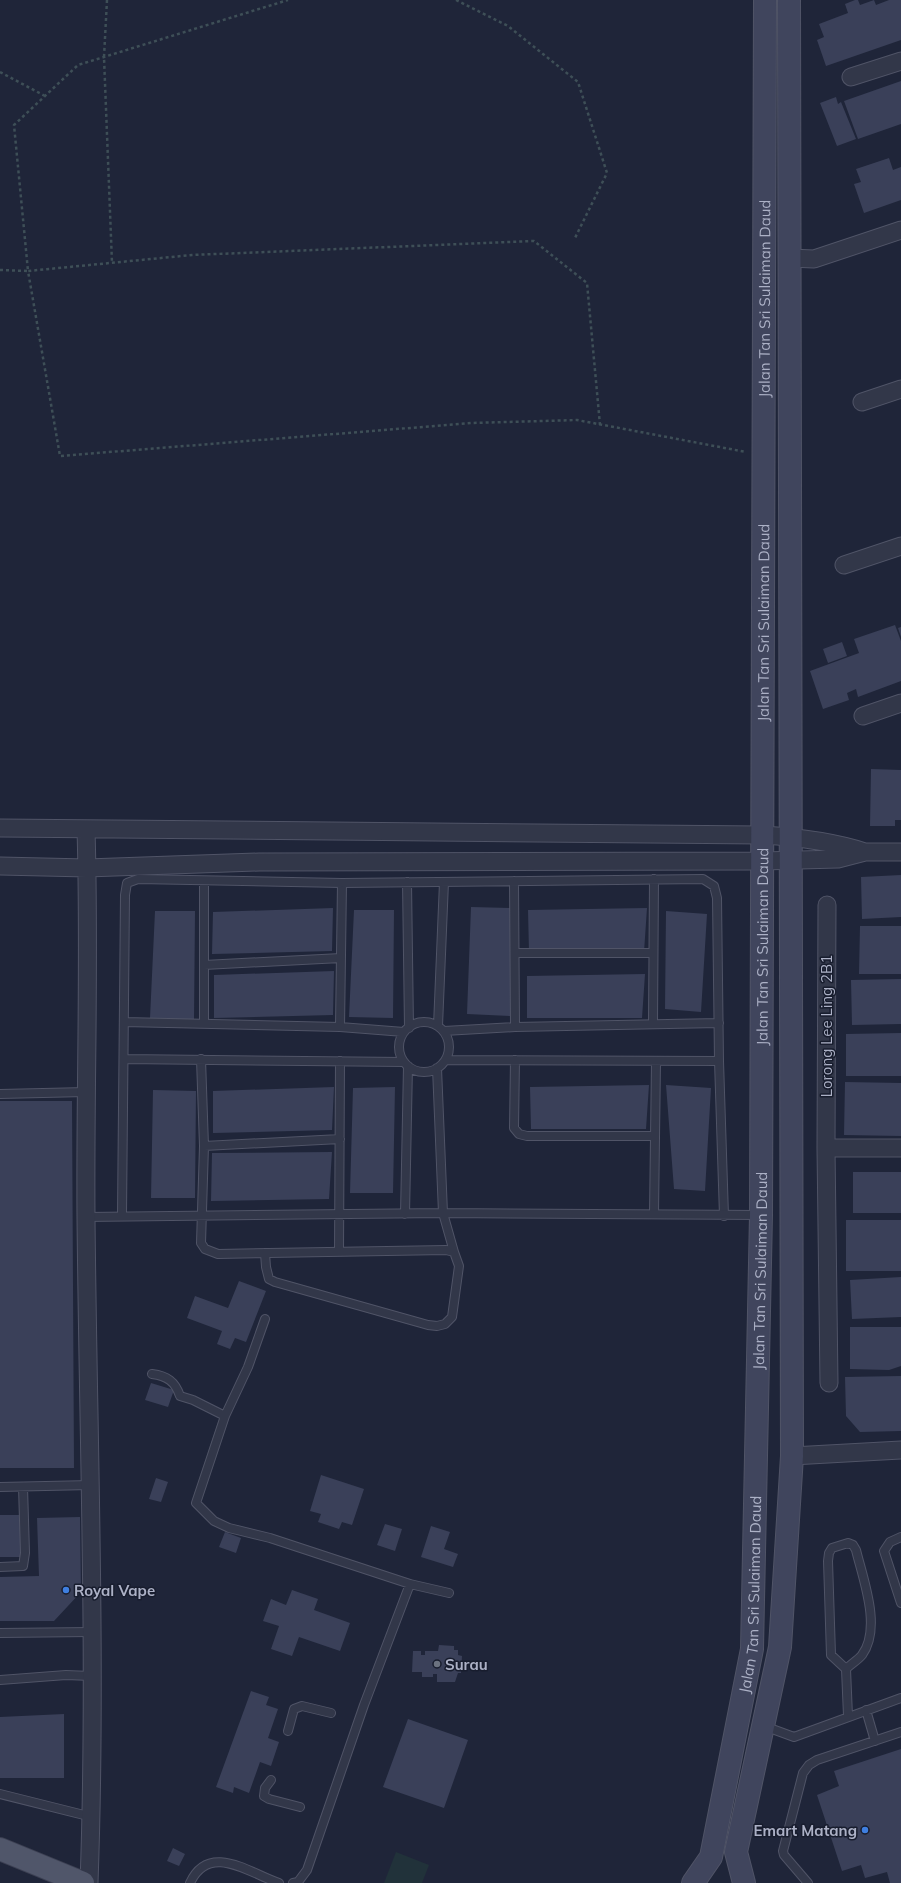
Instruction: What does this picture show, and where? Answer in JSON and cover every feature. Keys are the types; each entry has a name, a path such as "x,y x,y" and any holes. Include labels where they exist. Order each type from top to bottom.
{"main road":[{"name":"Jalan Tan Sri Sulaiman Daud","path":"693,1883 711,1858 752,1649 760,1215 765,0"},
{"name":"Jalan Tan Sri Sulaiman Daud","path":"744,1883 736,1852 780,1647 792,1456 789,0"},
{"path":"0,1849 83,1883"}],"street":[{"path":"851,78 901,61"},
{"path":"789,258 814,259 901,230"},
{"path":"862,402 901,389"},
{"path":"844,565 901,546"},
{"path":"863,716 901,703"},
{"path":"0,828 86,830 615,832 761,835 790,837 847,846 865,852"},
{"path":"86,830 86,1217 91,1485 92,1817 89,1883"},
{"path":"614,860 615,832"},
{"path":"0,866 257,871 586,870 614,860 761,861 838,859 865,852 901,852"},
{"name":"Lorong Lee Ling 2B1","path":"826,905 826,1148 829,1383"},
{"path":"826,1148 901,1148"},
{"path":"792,1456 901,1450"}],"lane":[{"path":"122,1215 125,895 127,883 138,879 204,880 257,871 342,883 514,881 586,870 654,879 703,879 714,886 717,898 719,1061 724,1216"},
{"path":"653,1024 654,879"},
{"path":"204,880 204,1023"},
{"path":"514,881 515,1027"},
{"path":"405,1214 406,1064 399,1048 406,1030 407,882"},
{"path":"124,1059 201,1059 406,1064 422,1072 437,1068 446,1060 449,1045 441,1029 444,882"},
{"path":"340,1027 342,883"},
{"path":"515,953 653,953"},
{"path":"204,965 341,958"},
{"path":"124,1022 204,1023 406,1030 423,1022 441,1029 719,1023"},
{"path":"201,1059 204,1146 201,1243 205,1250 218,1254 446,1250 454,1252"},
{"path":"446,1060 719,1061"},
{"path":"515,1060 514,1128 519,1134 527,1136 654,1136"},
{"path":"654,1214 656,1061"},
{"path":"339,1252 340,1062"},
{"path":"265,1253 269,1279 275,1282 428,1325 437,1326 445,1324 452,1317 459,1266 443,1213 437,1068"},
{"path":"0,1094 86,1092"},
{"path":"204,1146 340,1139"},
{"path":"86,1217 122,1215 443,1213 654,1214 724,1216 760,1215"},
{"path":"265,1318 248,1367 225,1416 196,1503 214,1521 229,1528 270,1538 410,1584 449,1593"},
{"path":"152,1374 164,1376 170,1379 177,1387 180,1396 193,1400 225,1416"},
{"path":"0,1487 91,1485"},
{"path":"0,1567 23,1566 25,1553 24,1487"},
{"path":"901,1537 890,1542 884,1552 901,1603"},
{"path":"846,1669 862,1654 868,1641 870,1629 870,1607 856,1550 853,1545 848,1543 832,1548 829,1553 828,1561 831,1655 846,1669 848,1716"},
{"path":"293,1883 298,1882 307,1870 361,1712 410,1584"},
{"path":"0,1633 91,1632"},
{"path":"0,1680 66,1675 91,1676"},
{"path":"763,1725 794,1736 901,1698"},
{"path":"288,1731 294,1709 302,1706 331,1713"},
{"path":"866,1710 875,1741"},
{"path":"808,1883 784,1855 783,1851 803,1773 809,1765 817,1760 901,1732"},
{"path":"271,1780 264,1788 264,1796 300,1807"},
{"path":"0,1794 92,1817"},
{"path":"190,1883 199,1870 215,1862 234,1863 279,1883"}],"path":[{"path":"107,0 104,57 112,263"},
{"path":"288,0 78,65 14,125 28,271 60,456 472,423 577,420 764,456"},
{"path":"456,0 508,26 578,82 607,173 574,240"},
{"path":"0,72 45,96"},
{"path":"0,270 28,271 192,256 534,241 587,283 600,425"}],"shaded area":[{"path":"396,1852 429,1865 422,1883 384,1883"}],"building":[{"path":"858,0 860,5 874,0 876,5 889,0 901,0 901,40 826,66 817,40 824,37 819,24 848,13 845,4"},
{"path":"901,81 901,124 858,139 844,101"},
{"path":"836,97 838,104 841,102 856,139 837,146 820,103"},
{"path":"889,158 893,170 901,167 901,200 864,213 854,184 861,182 856,169"},
{"path":"895,625 901,641 901,681 858,697 856,689 847,693 849,700 823,709 810,671 859,653 854,639"},
{"path":"901,627 901,637 898,628"},
{"path":"842,642 847,656 828,663 823,649"},
{"path":"871,769 901,770 901,820 895,820 895,826 870,826"},
{"path":"901,875 901,917 862,919 861,877"},
{"path":"471,907 511,908 510,1016 467,1014"},
{"path":"333,908 332,951 212,954 213,912"},
{"path":"647,908 644,952 529,952 528,910"},
{"path":"354,910 394,910 393,1018 349,1017"},
{"path":"155,911 195,911 194,1020 150,1018"},
{"path":"666,911 707,914 701,1012 665,1009"},
{"path":"860,926 901,926 901,974 859,974"},
{"path":"334,971 333,1015 214,1018 214,975"},
{"path":"645,974 642,1018 527,1018 527,976"},
{"path":"901,979 901,1024 852,1025 851,980"},
{"path":"901,1033 901,1076 846,1076 846,1034"},
{"path":"845,1082 901,1083 901,1136 844,1135"},
{"path":"649,1085 646,1129 531,1129 530,1087"},
{"path":"666,1085 711,1088 705,1191 674,1189"},
{"path":"334,1087 332,1130 213,1133 213,1091"},
{"path":"395,1087 393,1193 350,1193 353,1088"},
{"path":"153,1090 196,1091 195,1198 151,1198"},
{"path":"0,1101 72,1101 74,1468 0,1468"},
{"path":"332,1152 329,1199 211,1201 212,1153"},
{"path":"853,1172 901,1172 901,1213 853,1213"},
{"path":"846,1220 901,1220 901,1271 846,1271"},
{"path":"901,1277 901,1317 852,1319 850,1280"},
{"path":"239,1281 266,1291 246,1342 235,1338 230,1349 217,1344 222,1331 187,1318 195,1296 228,1308"},
{"path":"850,1327 901,1327 901,1366 889,1370 850,1369"},
{"path":"901,1376 901,1431 860,1432 846,1416 845,1377"},
{"path":"151,1383 174,1390 168,1407 145,1400"},
{"path":"321,1475 364,1489 352,1525 342,1522 339,1529 318,1522 321,1514 310,1511"},
{"path":"156,1478 168,1482 161,1502 149,1499"},
{"path":"0,1515 20,1515 20,1557 0,1557"},
{"path":"80,1517 81,1592 54,1621 0,1621 0,1577 39,1576 37,1518"},
{"path":"385,1524 402,1529 395,1551 377,1545"},
{"path":"431,1526 450,1532 444,1549 458,1554 453,1567 421,1557"},
{"path":"225,1532 241,1538 236,1553 219,1547"},
{"path":"292,1590 318,1599 314,1610 350,1623 340,1651 299,1637 292,1656 271,1649 279,1626 263,1621 271,1599 286,1605"},
{"name":"Surau","path":"439,1645 454,1646 454,1650 458,1650 458,1655 462,1656 461,1673 458,1673 455,1682 437,1682 437,1674 433,1674 433,1677 422,1677 422,1672 412,1672 413,1651 421,1651 421,1655 425,1655 425,1651 438,1651"},
{"path":"251,1691 269,1697 266,1705 278,1709 268,1738 279,1742 271,1766 260,1762 249,1793 234,1787 233,1793 216,1787"},
{"path":"64,1714 64,1778 0,1778 0,1717"},
{"path":"408,1719 468,1740 444,1808 383,1787"},
{"name":"Emart Matang","path":"901,1749 901,1883 890,1883 887,1872 865,1878 861,1865 842,1871 817,1795 839,1786 834,1771"},
{"path":"173,1848 185,1854 179,1866 167,1861"}],"place":[{"name":"Royal Vape","path":"66,1590"},
{"name":"Surau","path":"437,1664"},
{"name":"Emart Matang","path":"865,1830"}]}
